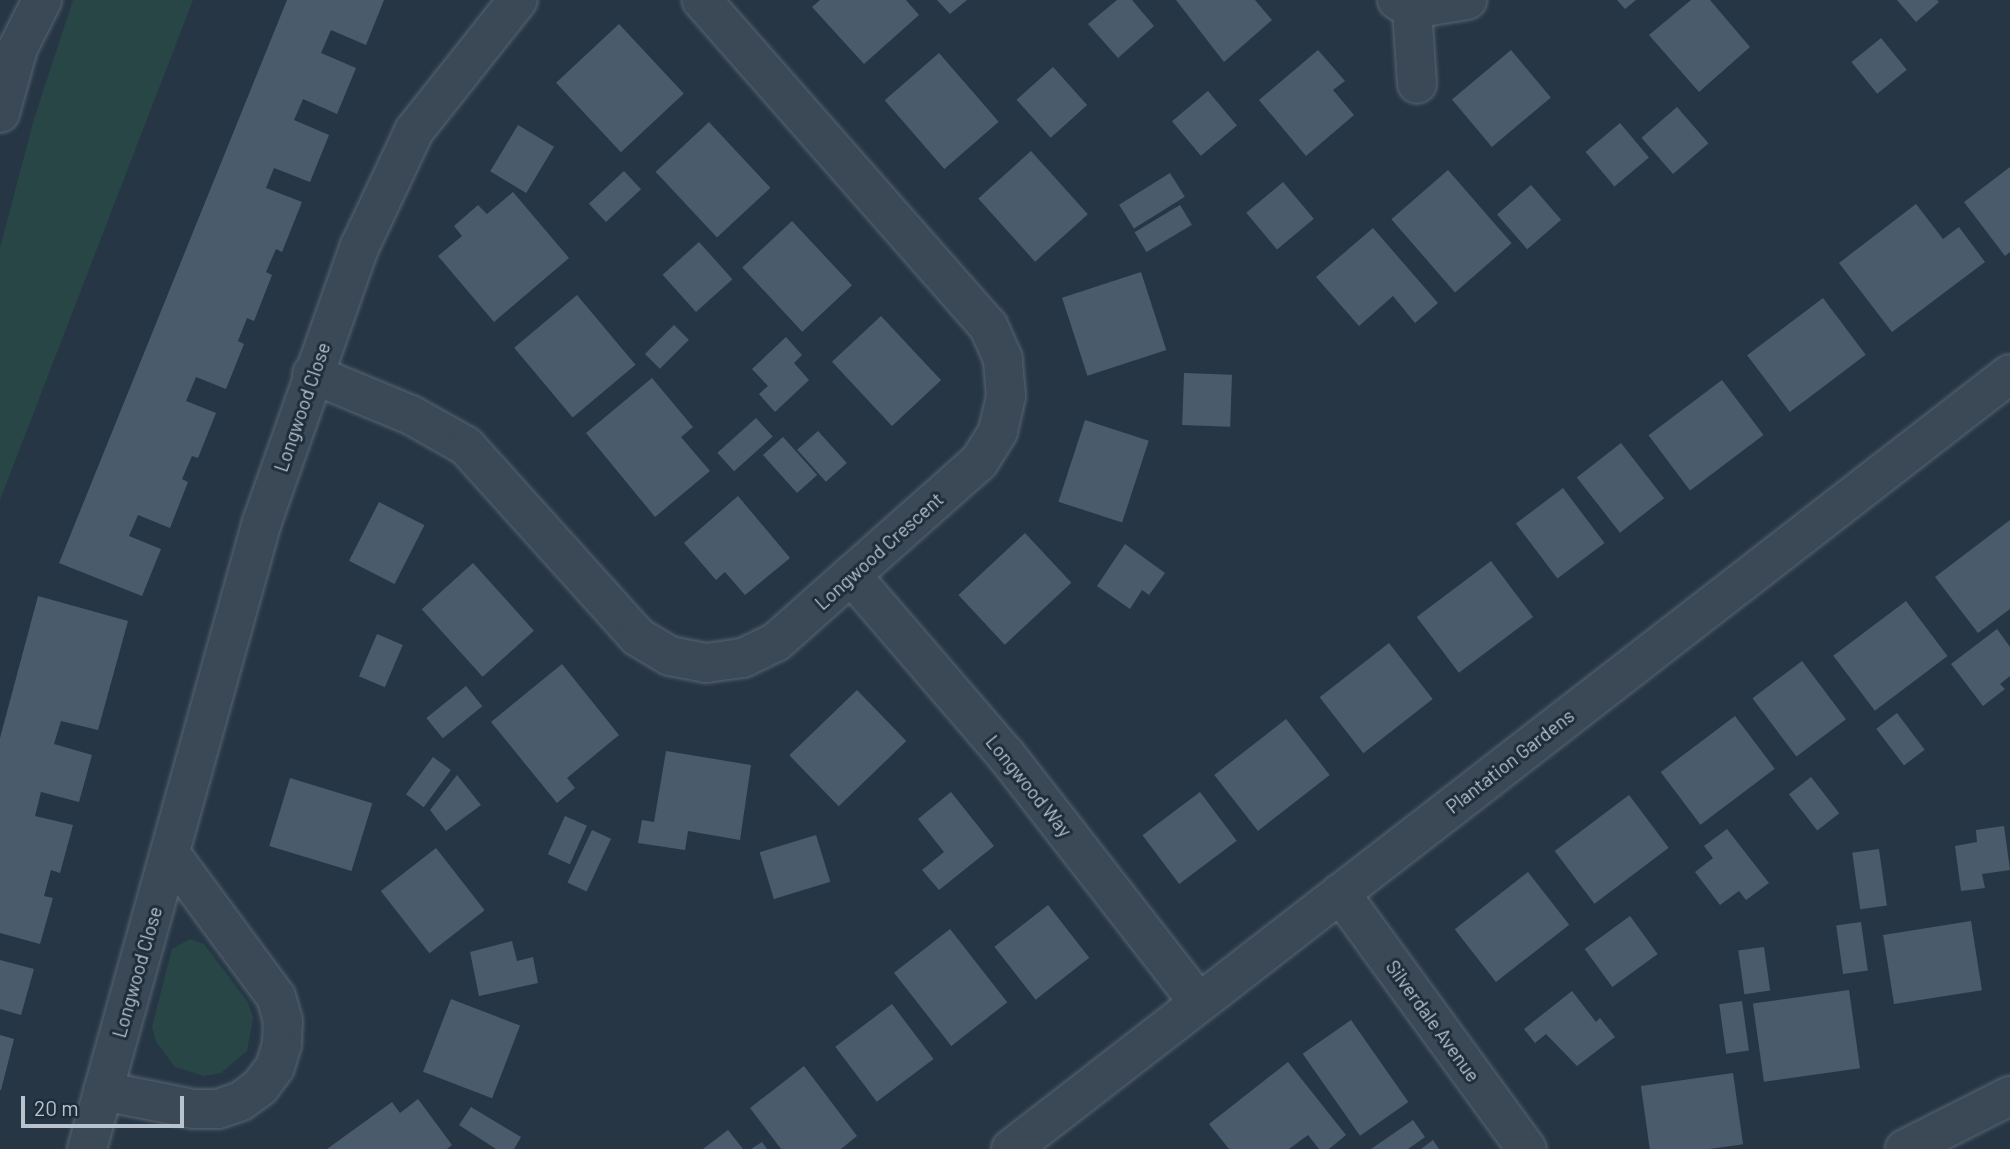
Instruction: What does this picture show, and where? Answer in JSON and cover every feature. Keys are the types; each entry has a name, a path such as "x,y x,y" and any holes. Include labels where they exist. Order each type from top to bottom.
{"street":[{"path":"0,113 18,48 42,0"},
{"name":"Longwood Close","path":"87,1149 262,522 312,374 360,246 414,131 518,0"},
{"name":"Longwood Crescent","path":"312,374 411,415 466,446 638,637 670,656 706,663 743,659 776,642 979,462 998,431 1006,396 1003,359 988,326 702,0"},
{"path":"1417,83 1404,5 1467,0"},
{"name":"Plantation Gardens","path":"1011,1149 2010,374"},
{"name":"Longwood Way","path":"851,575 1006,755 1199,1003"},
{"path":"103,1091 194,1109 218,1109 241,1101 260,1087 275,1067 282,1044 283,1021 276,997 170,853"},
{"name":"Silverdale Avenue","path":"1340,894 1527,1149"},
{"path":"1905,1149 2010,1096"}],"green space":[{"path":"73,0 193,0 0,500 0,248 34,119"},
{"path":"190,939 204,944 248,1002 253,1018 247,1051 221,1073 204,1076 175,1067 156,1042 152,1027 172,949"}],"building":[{"path":"287,0 384,0 366,45 331,30 321,53 356,68 337,114 303,99 294,120 329,135 310,182 274,168 266,188 302,202 282,252 276,249 266,272 272,275 254,321 247,318 238,341 244,344 226,389 196,377 186,401 216,413 198,458 192,456 182,479 188,482 170,528 138,515 129,536 161,549 142,596 59,563"},
{"path":"820,0 906,0 919,15 864,64 812,7"},
{"path":"937,0 967,0 950,14"},
{"path":"1117,0 1132,0 1154,26 1118,58 1088,24"},
{"path":"1176,0 1255,0 1272,20 1224,62"},
{"path":"1617,0 1636,0 1625,9"},
{"path":"1691,0 1710,0 1750,47 1699,92 1649,35"},
{"path":"1897,0 1937,0 1939,2 1916,22"},
{"path":"619,24 684,93 621,152 556,83"},
{"path":"1881,38 1907,70 1877,94 1851,62"},
{"path":"1318,50 1345,81 1333,90 1354,115 1306,156 1259,100"},
{"path":"1511,50 1551,97 1492,147 1452,99"},
{"path":"939,53 999,122 944,169 885,100"},
{"path":"1053,67 1087,105 1051,138 1017,100"},
{"path":"1208,91 1237,125 1201,156 1172,121"},
{"path":"1677,107 1708,143 1673,174 1642,138"},
{"path":"709,122 770,188 717,238 656,172"},
{"path":"1620,123 1649,157 1614,186 1586,152"},
{"path":"518,125 554,147 526,193 490,171"},
{"path":"1031,151 1088,214 1035,262 978,199"},
{"path":"2010,167 2010,252 2005,256 1964,202"},
{"path":"1448,170 1512,243 1455,292 1391,219"},
{"path":"624,171 641,189 606,222 589,204"},
{"path":"1170,173 1185,197 1134,229 1119,205"},
{"path":"1283,182 1314,219 1277,250 1246,213"},
{"path":"1531,185 1561,220 1527,249 1497,215"},
{"path":"513,192 569,258 494,322 438,256 462,236 454,226 478,205 487,214"},
{"path":"1916,204 1943,239 1959,227 1985,262 1892,332 1839,263"},
{"path":"1180,205 1192,225 1146,252 1135,232"},
{"path":"792,221 852,285 802,332 742,267"},
{"path":"1373,228 1438,303 1415,323 1393,296 1359,326 1316,277"},
{"path":"699,242 732,279 696,312 663,275"},
{"path":"1141,272 1166,350 1087,376 1062,298"},
{"path":"577,295 635,365 573,417 514,348"},
{"path":"1823,298 1866,355 1790,412 1747,355"},
{"path":"881,316 941,380 892,426 832,362"},
{"path":"674,325 689,340 660,369 645,354"},
{"path":"786,337 802,355 794,363 809,380 775,412 759,394 768,386 752,369"},
{"path":"1184,373 1232,375 1230,427 1182,425"},
{"path":"652,378 693,427 681,437 710,471 655,517 586,433"},
{"path":"1722,380 1764,435 1690,490 1649,435"},
{"path":"756,418 773,437 734,471 717,453"},
{"path":"1085,420 1149,441 1122,522 1058,502"},
{"path":"818,431 847,463 826,482 797,450"},
{"path":"783,437 817,475 797,493 763,455"},
{"path":"1621,443 1664,498 1620,533 1577,477"},
{"path":"1563,488 1605,543 1557,579 1516,524"},
{"path":"738,496 790,558 745,595 725,572 716,580 684,543"},
{"path":"379,502 424,525 394,584 349,561"},
{"path":"2010,520 2010,609 1978,633 1935,577"},
{"path":"1025,533 1071,583 1005,645 958,595"},
{"path":"1125,544 1165,573 1149,595 1142,590 1130,609 1097,586"},
{"path":"1491,561 1533,617 1459,673 1417,617"},
{"path":"473,563 534,631 483,677 422,609"},
{"path":"38,596 128,621 98,730 61,721 54,744 92,755 79,802 41,792 35,816 73,825 60,873 51,870 44,896 53,898 40,944 0,933 0,738"},
{"path":"1906,601 1948,656 1875,711 1833,656"},
{"path":"1997,629 2010,647 2010,676 2000,684 2005,689 1983,706 1951,664"},
{"path":"377,634 403,645 385,687 359,676"},
{"path":"1389,643 1433,699 1363,753 1320,697"},
{"path":"1802,661 1846,719 1796,757 1752,698"},
{"path":"562,664 619,735 567,778 575,788 557,803 491,722"},
{"path":"466,686 482,706 443,738 426,718"},
{"path":"857,690 906,741 839,806 789,755"},
{"path":"1897,713 1925,750 1904,765 1876,729"},
{"path":"1735,716 1775,769 1700,825 1661,772"},
{"path":"1286,719 1330,775 1258,831 1214,775"},
{"path":"666,751 751,765 740,840 688,831 685,850 638,843 642,820 654,822"},
{"path":"433,757 451,770 424,807 406,794"},
{"path":"457,775 481,805 446,831 430,810"},
{"path":"1811,777 1839,813 1817,830 1789,794"},
{"path":"290,778 372,803 351,871 269,846"},
{"path":"951,792 994,846 939,890 922,870 944,852 918,819"},
{"path":"1200,792 1237,841 1179,884 1142,835"},
{"path":"1629,795 1669,848 1594,904 1555,851"},
{"path":"565,816 587,826 570,864 548,854"},
{"path":"2004,826 2010,870 1982,874 1985,888 1961,891 1955,846 1977,842 1976,830"},
{"path":"1727,829 1769,883 1746,900 1739,891 1720,905 1695,872 1713,858 1704,846"},
{"path":"592,830 611,839 587,891 567,883"},
{"path":"816,835 830,882 774,899 760,852"},
{"path":"436,848 485,910 429,953 381,891"},
{"path":"1879,849 1887,905 1860,909 1852,853"},
{"path":"1528,872 1569,925 1496,982 1455,929"},
{"path":"1048,905 1089,958 1036,1000 994,947"},
{"path":"1630,916 1658,954 1612,987 1585,949"},
{"path":"1971,921 1982,990 1894,1004 1883,935"},
{"path":"1861,922 1868,971 1843,974 1836,925"},
{"path":"950,929 1007,1002 951,1046 894,973"},
{"path":"512,941 517,961 533,957 538,983 479,996 470,952"},
{"path":"1764,947 1770,991 1744,994 1738,951"},
{"path":"0,960 34,969 21,1015 0,1009"},
{"path":"1849,990 1860,1068 1764,1082 1753,1003"},
{"path":"1572,991 1596,1022 1600,1018 1615,1037 1577,1066 1546,1034 1535,1043 1524,1029"},
{"path":"451,999 520,1026 492,1098 423,1072"},
{"path":"1742,1001 1749,1051 1726,1054 1719,1004"},
{"path":"892,1004 934,1059 877,1102 835,1047"},
{"path":"1351,1020 1408,1102 1360,1136 1303,1054"},
{"path":"0,1035 14,1039 1,1090 0,1090"},
{"path":"1288,1062 1346,1135 1329,1149 1319,1149 1308,1135 1289,1149 1229,1149 1209,1124"},
{"path":"804,1066 857,1136 841,1149 781,1149 750,1108"},
{"path":"1733,1073 1743,1144 1710,1149 1650,1149 1641,1086"},
{"path":"418,1099 452,1145 447,1149 327,1149 392,1102 400,1113"},
{"path":"471,1107 521,1137 514,1149 496,1149 459,1125"},
{"path":"1413,1120 1425,1137 1408,1149 1371,1149"},
{"path":"728,1130 743,1149 703,1149"},
{"path":"1433,1140 1439,1149 1421,1149"},
{"path":"762,1142 767,1149 751,1149"}]}
